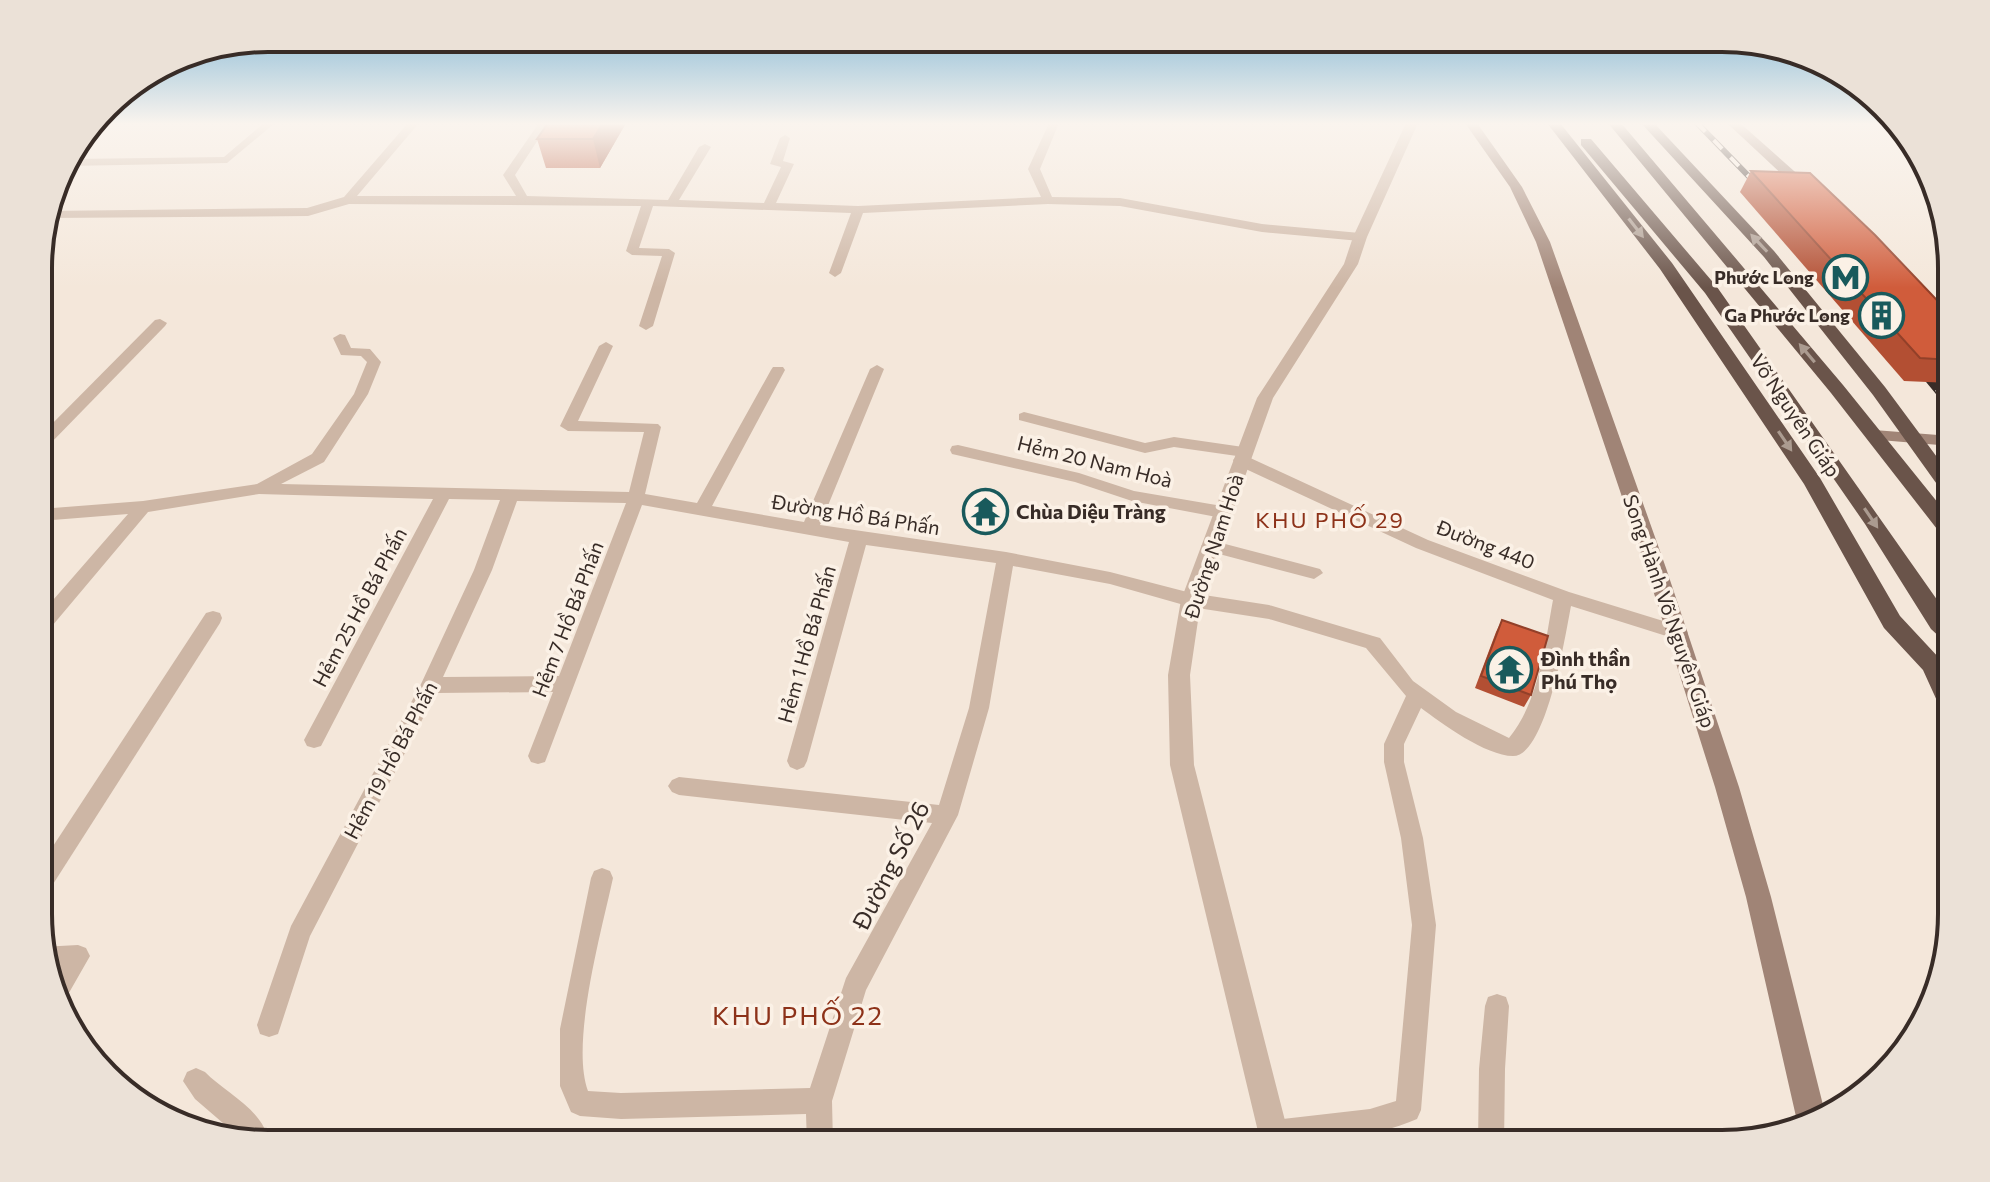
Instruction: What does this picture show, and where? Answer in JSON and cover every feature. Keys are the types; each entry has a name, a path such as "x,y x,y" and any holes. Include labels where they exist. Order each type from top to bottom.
{"highway":[{"name":"Võ Nguyên Giáp","path":"1597,178 1666,266 1813,483 1892,622 1932,665 1938,678"},
{"name":"Võ Nguyên Giáp","path":"1616,178 1711,290 1938,618"},
{"name":"Võ Nguyên Giáp","path":"1662,178 1938,513"},
{"path":"1698,178 1769,254 1879,391 1938,471"},
{"path":"1874,435 1879,391"},
{"path":"1932,665 1938,648"}],"main road":[{"name":"Song Hành Võ Nguyên Giáp","path":"1510,178 1543,242 1679,633 1749,856 1799,1054 1810,1111"},
{"path":"1794,178 1822,204"},
{"path":"1874,435 1938,440"}],"street":[{"path":"348,200 367,178"},
{"path":"511,178 523,199"},
{"path":"671,204 686,178"},
{"path":"768,207 781,178"},
{"path":"1038,178 1048,200"},
{"name":"Đường Nam Hoà","path":"1273,1130 1182,765 1179,675 1191,600 1265,398 1351,264 1387,178"},
{"path":"58,215 308,212 348,200 523,199 858,210 1048,200 1143,204 1227,223 1360,237"},
{"path":"646,326 669,253 632,251 648,203"},
{"path":"835,273 858,210"},
{"path":"52,433 160,323"},
{"path":"259,489 318,458 361,394 374,362 365,352 346,352 340,338"},
{"name":"Hẻm 7 Hồ Bá Phấn","path":"538,756 636,498 653,427 568,426 606,346"},
{"path":"809,530 877,369"},
{"path":"702,510 778,370"},
{"name":"Đường 440","path":"1024,417 1145,448 1174,442 1242,456 1422,544 1563,597 1679,633"},
{"name":"Hẻm 20 Nam Hoà","path":"958,450 1079,478 1132,496 1222,512"},
{"name":"Đường Hồ Bá Phấn","path":"52,514 143,507 259,489 636,498 809,530 1006,558 1110,578 1191,600 1269,612 1373,643 1406,686 1449,718 1493,742 1513,748 1522,738 1545,695 1563,597"},
{"name":"Hẻm 19 Hồ Bá Phấn","path":"269,1025 299,934 430,685 483,570 511,494"},
{"name":"Hẻm 25 Hồ Bá Phấn","path":"314,740 443,495"},
{"path":"52,613 143,507"},
{"name":"Hẻm 1 Hồ Bá Phấn","path":"797,761 859,538"},
{"path":"1210,546 1314,573"},
{"name":"Đường Số 26","path":"820,1130 819,1101 855,986 947,815 979,708 1006,558"},
{"path":"52,866 213,618"},
{"path":"430,685 565,684"},
{"path":"1322,1130 1370,1122 1408,1110 1424,925 1412,838 1394,762 1394,744 1417,694"},
{"path":"679,786 947,815"},
{"path":"602,878 578,991 571,1045 572,1078 575,1096 580,1103 621,1106 819,1101"},
{"path":"56,957 78,956 62,981"},
{"path":"1492,1130 1497,1006"},
{"path":"196,1081 210,1100 240,1116 248,1129"}],"building":[{"path":"1757,178 1815,178 1938,301 1938,359 1920,358"},
{"name":"Đình thần Phú Thọ","path":"1502,620 1548,636 1531,695 1481,676"}],"railway":[{"path":"1751,178 1764,192"},
{"path":"1918,366 1938,390"}],"place":[{"name":"Phước Long","path":"1845,277"},
{"name":"Ga Phước Long","path":"1881,315"},
{"name":"Chùa Diệu Tràng","path":"985,511"},
{"name":"Đình thần Phú Thọ","path":"1510,669"}],"district":[{"name":"KHU PHỐ 29","path":"1330,519"},
{"name":"KHU PHỐ 22","path":"798,1014"}]}
